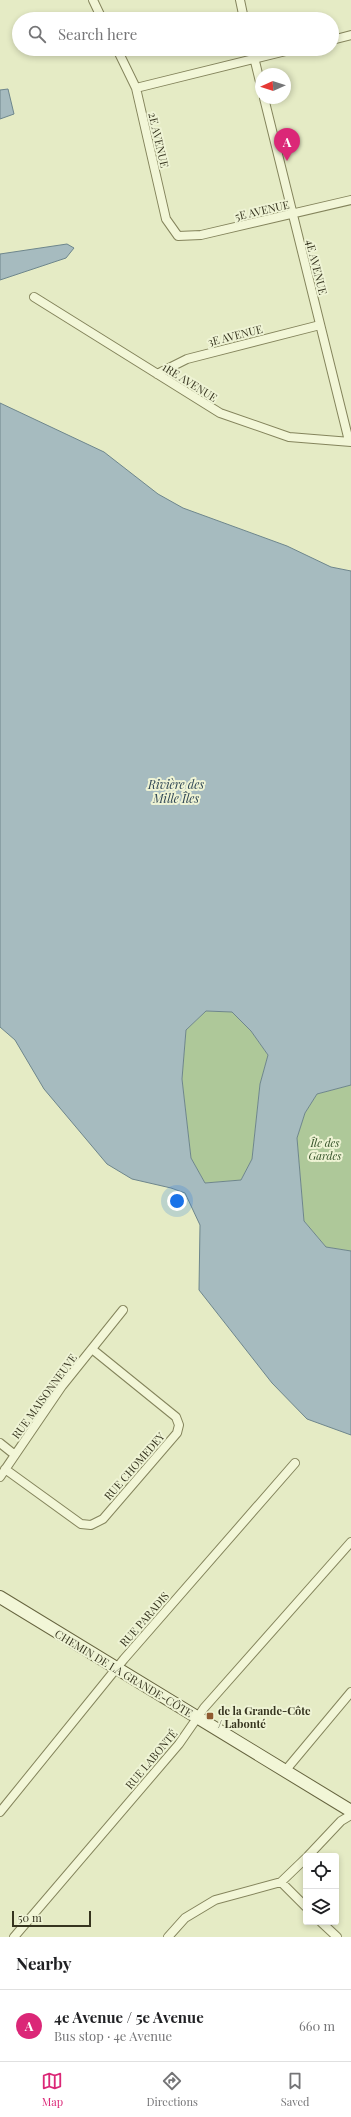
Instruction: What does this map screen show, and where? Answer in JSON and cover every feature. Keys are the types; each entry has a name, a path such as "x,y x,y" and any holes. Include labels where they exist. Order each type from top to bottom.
{"main road":[{"name":"CHEMIN DE LA GRANDE-CÔTE","path":"0,1597 351,1811"}],"street":[{"path":"93,0 99,12"},
{"path":"240,0 243,12"},
{"path":"339,38 351,35"},
{"name":"2E AVENUE","path":"120,56 136,88 166,219 178,236"},
{"path":"253,56 256,68"},
{"path":"136,88 266,56"},
{"name":"4E AVENUE","path":"266,104 350,442"},
{"name":"5E AVENUE","path":"178,236 201,235 351,200"},
{"name":"1RE AVENUE","path":"34,297 220,413 289,437 350,442"},
{"name":"3E AVENUE","path":"157,374 187,359 320,325"},
{"name":"RUE MAISONNEUVE","path":"0,1477 62,1386 123,1310"},
{"name":"RUE CHOMEDEY","path":"6,1469 81,1524 91,1525 103,1519 177,1433 179,1422 174,1415 92,1349"},
{"path":"0,1443 15,1455"},
{"name":"RUE PARADIS","path":"0,1812 150,1628 295,1463"},
{"name":"RUE LABONTÉ","path":"14,1937 179,1744 204,1708 351,1542"},
{"path":"285,1771 351,1692"},
{"path":"311,1853 341,1821 351,1815"},
{"path":"168,1937 185,1918 215,1900 281,1882 303,1861"},
{"path":"281,1882 303,1904"},
{"path":"324,1925 335,1937"}],"green space":[{"path":"206,1011 232,1012 251,1031 268,1055 260,1084 252,1159 241,1180 205,1183 191,1158 182,1079 186,1030"},
{"name":"Île des Gardes","path":"351,1085 351,1251 326,1247 304,1221 297,1138 305,1113 317,1094"}],"water":[{"path":"8,89 14,114 0,119 0,90"},
{"path":"67,244 74,248 66,258 0,280 0,254"},
{"name":"Rivière des Mille Îles","path":"0,403 104,452 158,494 183,508 287,546 331,567 351,571 351,1085 317,1094 305,1113 297,1138 304,1221 326,1247 351,1251 351,1435 307,1419 272,1383 199,1290 200,1225 185,1193 171,1188 132,1179 107,1164 44,1089 15,1040 0,1027","holes":["206,1011 232,1012 251,1031 268,1055 260,1084 252,1159 241,1180 205,1183 191,1158 182,1079 186,1030"]}],"place":[{"name":"4e Avenue / 5e Avenue","path":"287,161"},
{"name":"de la Grande-Côte / Labonté","path":"210,1716"}]}
